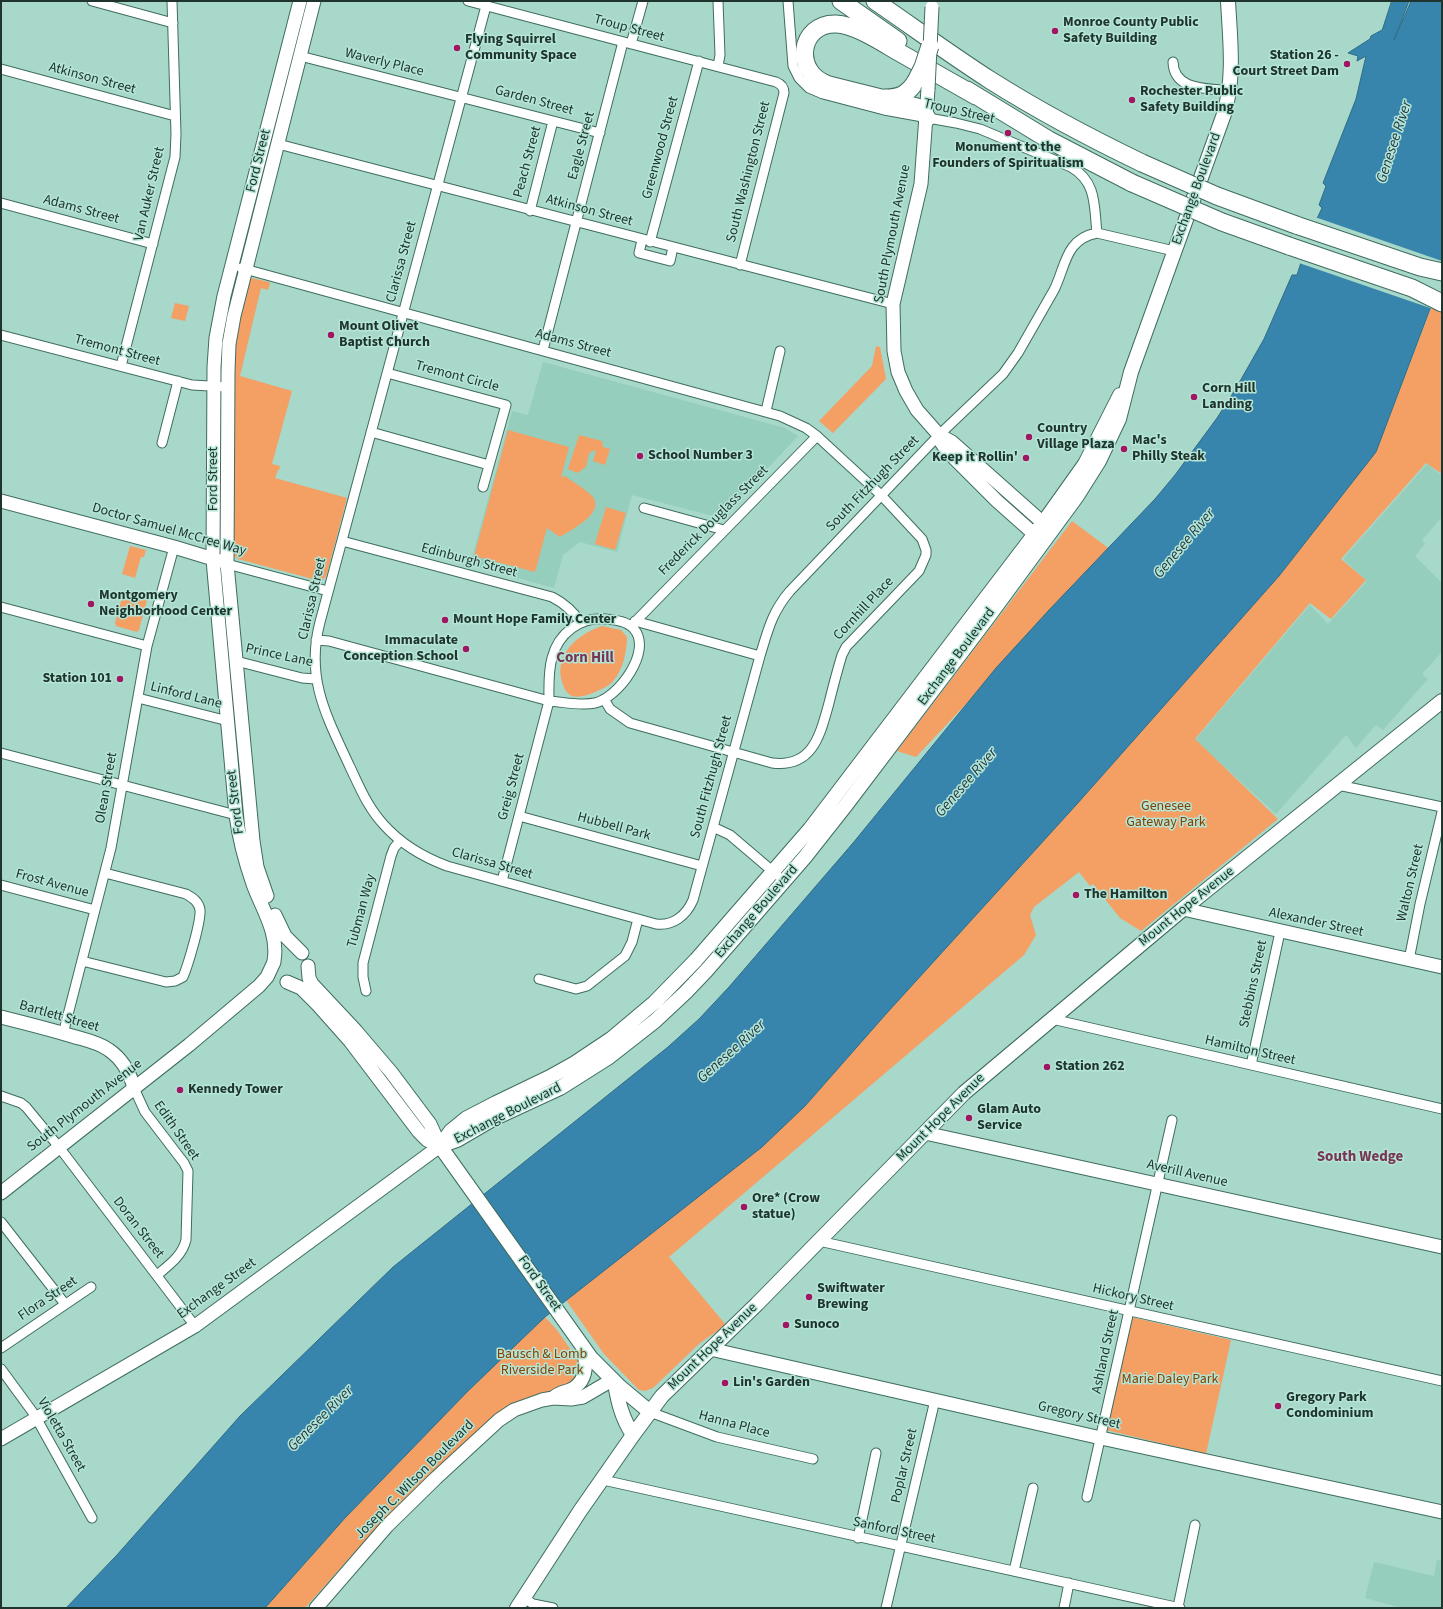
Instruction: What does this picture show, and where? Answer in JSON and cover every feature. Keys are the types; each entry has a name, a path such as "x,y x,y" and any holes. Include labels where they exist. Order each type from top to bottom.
{"highway":[{"path":"841,1 976,96"},
{"path":"875,1 990,80 1076,129 1142,163 1205,191 1258,211 1420,267 1442,273"},
{"path":"894,1 1076,129"},
{"path":"927,118 922,110 917,107 822,83 812,75 806,66 804,53 808,40 814,32 820,28 830,25 842,25 852,28 877,40 976,96 1062,147 1132,183 1222,222 1442,298"},
{"path":"876,97 892,98 903,96 908,91 922,85 923,68 930,46"},
{"path":"1412,288 1442,303"}],"main road":[{"name":"Ford Street","path":"274,962 276,948 275,939 248,868 239,835 236,814 213,560 214,387 217,331 232,265 300,1"},
{"name":"Ford Street","path":"302,953 289,942 283,934 262,884 256,862 249,812 227,564 228,358 231,330 314,1"},
{"name":"Exchange Boulevard","path":"440,1146 448,1134 457,1125 477,1112 536,1084 575,1063 611,1039 644,1012 691,966 837,816 986,620 1043,532 1084,485 1107,445 1120,415 1131,372 1224,114 1230,91 1232,71 1228,1"},
{"path":"930,46 932,4"},
{"name":"South Plymouth Avenue","path":"922,85 927,118 922,184 894,304 893,343 898,372 906,391 917,410 939,436 947,451 997,501 1043,532"},
{"name":"Doctor Samuel McCree Way","path":"1,501 174,547 227,564"},
{"name":"Mount Hope Avenue","path":"520,1603 580,1511 662,1396 710,1350 975,1083 1183,909 1442,702"},
{"name":"Exchange Boulevard","path":"440,1146 458,1140 490,1121 560,1088 597,1065 632,1040 660,1017 696,981 778,876"},
{"name":"Alexander Street","path":"1183,909 1280,932 1442,967"},
{"path":"287,949 296,950 302,953 306,958 308,966 301,979 293,983 280,980 274,969 274,962 280,952 287,949"},
{"name":"South Plymouth Avenue","path":"3,1188 59,1148 189,1045 265,980 274,962"},
{"name":"Ford Street","path":"308,966 309,978 314,986 365,1041 432,1127 440,1146 591,1358 614,1381 650,1412"},
{"name":"South Plymouth Avenue","path":"189,1045 230,1017 270,986 278,982 287,982"},
{"name":"Ford Street","path":"287,982 300,988 314,999 350,1041 419,1132 427,1140 440,1146"},
{"name":"Bartlett Street","path":"1,1017 97,1044 110,1051 126,1068 130,1074 134,1088"},
{"name":"Averill Avenue","path":"924,1133 1442,1247"},
{"name":"Exchange Street","path":"1,1439 195,1326 440,1146"},
{"name":"Joseph C. Wilson Boulevard","path":"553,1398 557,1394 572,1389 583,1378 586,1369 586,1358 581,1344"},
{"name":"Gregory Street","path":"710,1350 1102,1438 1442,1512"},
{"path":"614,1381 618,1403 624,1421 633,1435"},
{"name":"Joseph C. Wilson Boulevard","path":"316,1608 387,1526 486,1432 514,1410 529,1404 553,1398 571,1400 583,1397 614,1381"}],"street":[{"path":"92,1 172,23"},
{"name":"Van Auker Street","path":"121,366 175,157 172,1"},
{"name":"Troup Street","path":"468,1 718,66 776,82 782,86"},
{"name":"Eagle Street","path":"543,350 600,133 627,43 643,1"},
{"path":"718,1 720,55 718,66"},
{"name":"Troup Street","path":"788,1 791,54 795,70 806,85 823,94 891,111 956,122 985,130 1077,170 1084,177 1092,191 1097,233"},
{"name":"Clarissa Street","path":"486,6 316,640 316,679 320,700 368,804 383,824 400,841 414,851 439,863 660,924 671,923 681,917 691,905 702,866"},
{"name":"Waverly Place","path":"300,56 461,97"},
{"name":"Greenwood Street","path":"646,241 699,62"},
{"path":"1173,62 1175,74 1183,83 1191,86 1230,91"},
{"name":"Atkinson Street","path":"1,69 175,116"},
{"name":"South Washington Street","path":"740,265 784,93 782,86"},
{"name":"Garden Street","path":"461,97 600,133"},
{"name":"Peach Street","path":"530,211 554,121"},
{"name":"Atkinson Street","path":"278,144 576,223 894,304"},
{"name":"Adams Street","path":"1,203 153,244"},
{"path":"1097,233 1174,251"},
{"name":"South Fitzhugh Street","path":"702,866 760,656 772,617 777,607 790,591 881,495 1011,364 1060,279 1065,258 1073,245 1086,235 1097,233"},
{"path":"646,241 639,253 670,261 673,247"},
{"name":"Adams Street","path":"232,265 766,411 794,422 818,436 881,495"},
{"name":"Tremont Street","path":"1,335 178,381 200,386 228,387"},
{"path":"766,411 780,351"},
{"name":"Tremont Circle","path":"387,373 506,405 483,487"},
{"path":"162,443 178,381"},
{"path":"371,432 489,465"},
{"name":"Frederick Douglass Street","path":"633,624 818,436"},
{"name":"Cornhill Place","path":"734,752 781,764 792,762 809,752 815,744 820,732 842,655 846,647 925,561 926,550 922,539 881,495"},
{"path":"644,508 724,530"},
{"name":"Edinburgh Street","path":"342,541 552,598 562,602 570,609 581,623"},
{"name":"Olean Street","path":"63,1034 105,874 147,646 174,547"},
{"name":"Doctor Samuel McCree Way","path":"227,564 328,591"},
{"path":"1,607 147,646"},
{"path":"549,701 549,674 554,651 566,633 581,623 590,620 604,618 616,620 760,656"},
{"path":"316,640 329,641 549,701 582,704 596,703 604,699 624,682 637,658 640,644 633,624"},
{"name":"Prince Lane","path":"236,661 302,678 316,679"},
{"name":"Linford Lane","path":"138,698 228,721"},
{"path":"604,699 610,709 630,723 734,752"},
{"name":"Greig Street","path":"502,881 549,701"},
{"path":"1,753 122,786 236,814"},
{"path":"1338,785 1442,807"},
{"name":"Walton Street","path":"1409,960 1420,904 1442,812"},
{"name":"Hubbell Park","path":"519,816 702,866"},
{"path":"713,827 730,835 778,876"},
{"name":"Tubman Way","path":"366,990 362,972 363,963 391,856 394,848 400,841"},
{"path":"82,960 166,982 176,981 183,977 200,919 200,909 195,899 186,894 105,874"},
{"name":"Frost Avenue","path":"1,885 95,910"},
{"path":"538,979 574,989 582,989 587,986 625,956 632,942 638,919"},
{"name":"Stebbins Street","path":"1251,1065 1280,932"},
{"name":"Hamilton Street","path":"1052,1019 1442,1109"},
{"name":"Edith Street","path":"134,1088 145,1112 184,1163 188,1172 186,1240 184,1249 178,1257 157,1275"},
{"name":"Doran Street","path":"1,1096 23,1105 59,1148 195,1326"},
{"name":"Ashland Street","path":"1087,1497 1102,1438 1172,1120"},
{"path":"1,1222 65,1304"},
{"name":"Hickory Street","path":"818,1241 1442,1381"},
{"name":"Flora Street","path":"1,1348 91,1287"},
{"name":"Violetta Street","path":"1,1369 36,1418 92,1518"},
{"name":"Poplar Street","path":"886,1608 935,1400"},
{"name":"Hanna Place","path":"650,1412 717,1437 814,1459"},
{"path":"858,1538 876,1453"},
{"name":"Sanford Street","path":"603,1480 858,1538 1179,1608"},
{"path":"1014,1571 1033,1488"},
{"path":"1179,1608 1195,1525"},
{"path":"1064,1608 1069,1584"},
{"path":"520,1603 553,1608"}],"shaded area":[{"name":"School Number 3","path":"543,362 785,428 798,436 721,518 632,495 617,552 580,542 563,555 554,588 470,565 512,411 528,415"},
{"path":"1427,464 1442,476 1442,517 1422,540 1425,544 1415,556 1442,583 1442,652 1422,674 1428,679 1383,730 1376,725 1356,748 1346,735 1276,814 1195,740 1310,605 1328,624 1367,581 1343,559"},
{"path":"1437,1560 1442,1561 1442,1608 1402,1608 1365,1598 1374,1562 1434,1576"}],"green space":[{"path":"252,278 269,282 270,284 268,290 261,288 240,376 292,391 272,464 280,466 275,478 347,498 326,577 320,581 238,559 232,554 232,374 236,326 249,280"},
{"path":"175,303 189,306 185,321 171,318"},
{"name":"Genesee Gateway Park","path":"1431,308 1442,312 1442,474 1426,463 1341,559 1366,580 1331,619 1310,603 1195,739 1278,819 1141,931 1120,918 1093,884 1090,886 1079,872 1034,907 1030,915 1036,935 1024,955 669,1257 726,1325 700,1343 653,1388 645,1391 639,1390 604,1354 566,1300 805,1106 886,1014 1077,804 1279,576 1376,452"},
{"path":"876,346 880,347 886,379 833,433 819,421 872,366"},
{"path":"508,430 569,447 561,477 565,476 582,487 595,501 595,508 592,514 586,520 560,537 547,528 535,572 474,556"},
{"path":"579,435 602,441 603,447 610,449 605,465 593,461 595,450 589,453 586,467 577,473 568,469"},
{"path":"606,507 626,513 615,550 595,544"},
{"path":"1072,521 1111,550 916,757 897,751"},
{"path":"130,546 146,550 144,557 141,557 135,578 122,574"},
{"path":"127,590 148,596 139,630 137,632 116,626 115,623 124,591"},
{"path":"602,626 621,630 627,637 625,654 620,671 612,682 604,688 586,695 577,697 572,696 568,693 562,682 560,672 565,654 570,646 584,634"},
{"name":"Bausch & Lomb Riverside Park","path":"545,1317 557,1330 578,1360 574,1376 580,1377 577,1382 486,1424 445,1461 394,1511 352,1555 305,1608 265,1608 345,1518 467,1392"},
{"name":"Marie Daley Park","path":"1131,1317 1231,1340 1206,1454 1106,1430"}],"water":[{"name":"Genesee River","path":"1392,1 1409,1 1394,40 1411,1 1442,1 1442,277 1376,452 1279,576 1077,804 886,1014 805,1106 762,1147 545,1317 467,1392 345,1518 265,1608 66,1608 116,1556 240,1416 393,1267 668,1047 699,1019 729,987 853,843 996,668 1155,499 1175,475 1217,418 1235,390 1264,339 1292,275 1297,275 1311,231 1322,208 1319,205 1326,186 1323,183 1356,99 1366,56 1357,61 1358,56 1348,53 1382,30"}],"pier":[{"path":"1315,217 1442,261 1442,283 1433,309 1299,263"}],"place":[{"name":"Monroe County Public Safety Building","path":"1055,31"},
{"name":"Flying Squirrel Community Space","path":"457,48"},
{"name":"Station 26 - Court Street Dam","path":"1347,64"},
{"name":"Rochester Public Safety Building","path":"1132,100"},
{"name":"Monument to the Founders of Spiritualism","path":"1008,133"},
{"name":"Mount Olivet Baptist Church","path":"331,335"},
{"name":"Corn Hill Landing","path":"1194,397"},
{"name":"Country Village Plaza","path":"1029,437"},
{"name":"Mac's Philly Steak","path":"1124,449"},
{"name":"School Number 3","path":"640,456"},
{"name":"Keep it Rollin'","path":"1026,458"},
{"name":"Montgomery Neighborhood Center","path":"91,604"},
{"name":"Mount Hope Family Center","path":"445,620"},
{"name":"Immaculate Conception School","path":"466,649"},
{"name":"Station 101","path":"120,679"},
{"name":"The Hamilton","path":"1076,895"},
{"name":"Station 262","path":"1047,1067"},
{"name":"Kennedy Tower","path":"180,1090"},
{"name":"Glam Auto Service","path":"969,1118"},
{"name":"Ore* (Crow statue)","path":"744,1207"},
{"name":"Swiftwater Brewing","path":"809,1297"},
{"name":"Sunoco","path":"786,1325"},
{"name":"Lin's Garden","path":"725,1383"},
{"name":"Gregory Park Condominium","path":"1278,1406"}],"district":[{"name":"Corn Hill","path":"585,659"},
{"name":"South Wedge","path":"1360,1158"}]}
